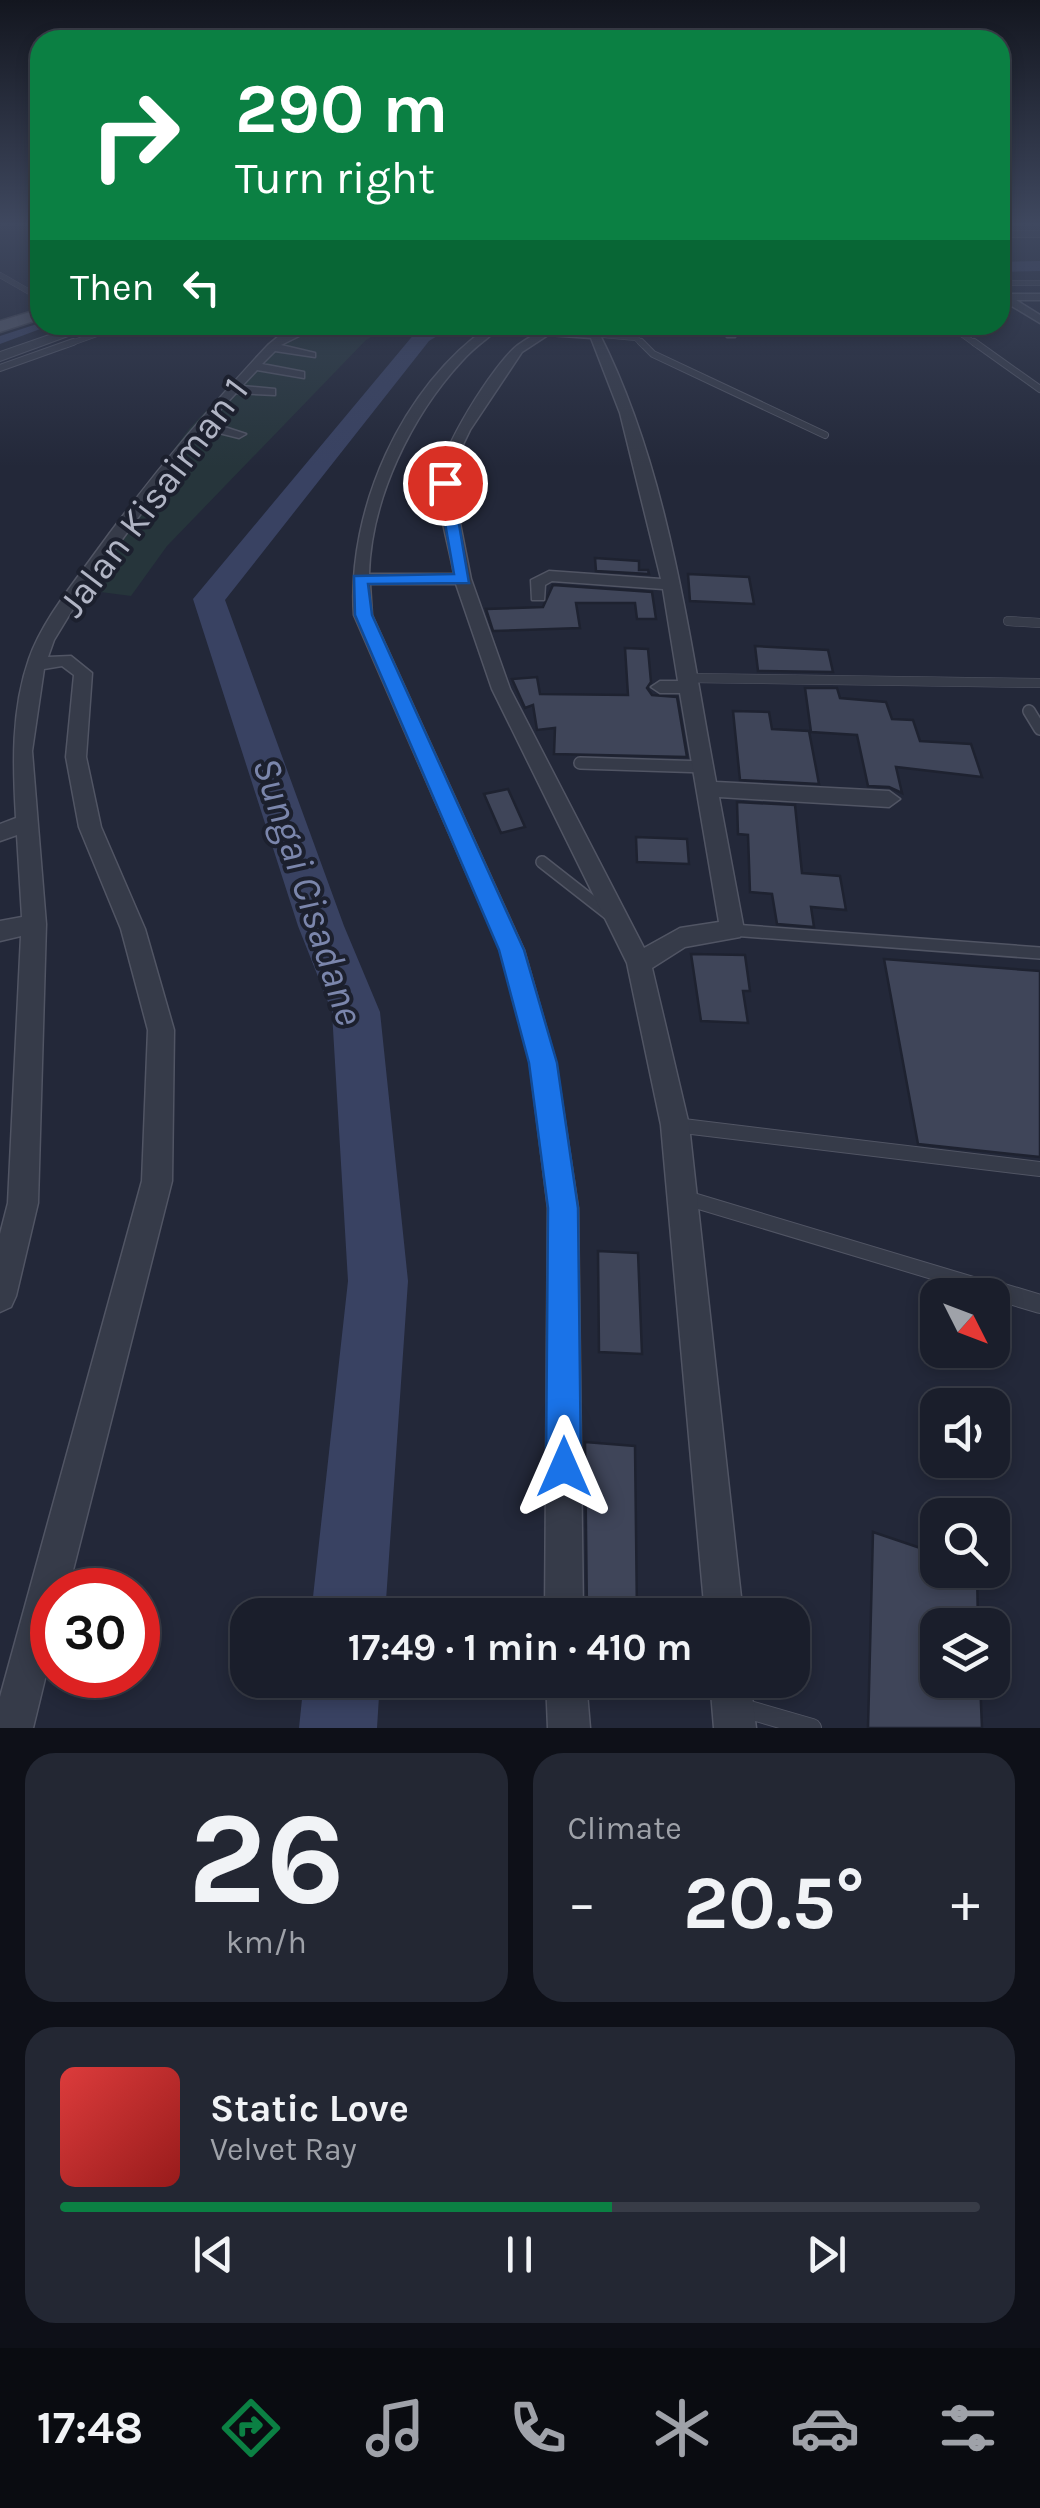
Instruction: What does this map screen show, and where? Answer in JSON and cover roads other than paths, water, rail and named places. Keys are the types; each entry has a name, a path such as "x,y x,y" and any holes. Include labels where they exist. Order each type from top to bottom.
{"main road":[{"path":"0,327 30,317"}],"street":[{"path":"1016,306 1040,320"},
{"path":"0,357 63,335"},
{"name":"Jalan Kisaiman 1","path":"0,1296 23,1203 34,924 22,751 36,665 45,640 74,594 200,424 272,347 296,335"},
{"path":"484,335 463,350 404,437 370,516 360,579 364,615 512,950 543,1063 563,1208 564,1598"},
{"path":"541,335 518,350 463,430 448,461 445,483 463,579 501,689 639,962 675,1125 722,1598"},
{"path":"593,335 599,342 631,430 670,585 706,766 732,930 680,938 639,962"},
{"path":"272,347 311,355"},
{"path":"254,366 300,375"},
{"path":"232,388 272,392"},
{"path":"200,424 239,434"},
{"path":"538,596 537,583 548,576 670,585"},
{"path":"360,579 463,579"},
{"path":"12,1728 157,1181 162,1030 134,928 90,827 76,757 83,673 65,660 36,665"},
{"path":"660,687 690,682"},
{"path":"707,790 889,799"},
{"path":"0,833 26,823"},
{"path":"0,931 34,924"},
{"path":"567,1698 569,1728"}],"lane":[{"path":"0,368 94,335"},
{"path":"603,335 636,338 653,354 825,435"},
{"path":"964,335 1040,390"},
{"path":"1008,621 1040,623"},
{"path":"690,682 1040,683"},
{"path":"1029,711 1040,729"},
{"path":"580,763 706,766"},
{"path":"542,862 614,918"},
{"path":"732,930 1040,952"},
{"path":"675,1125 1040,1169"},
{"path":"682,1197 1040,1304"},
{"path":"733,1705 812,1728"}],"waterway":[{"path":"0,340 30,330"},
{"name":"Sungai Cisadane","path":"350,1598 378,1281 356,1012 321,926 209,599 426,335"},
{"name":"Sungai Cisadane","path":"338,1728 340,1698"}]}
